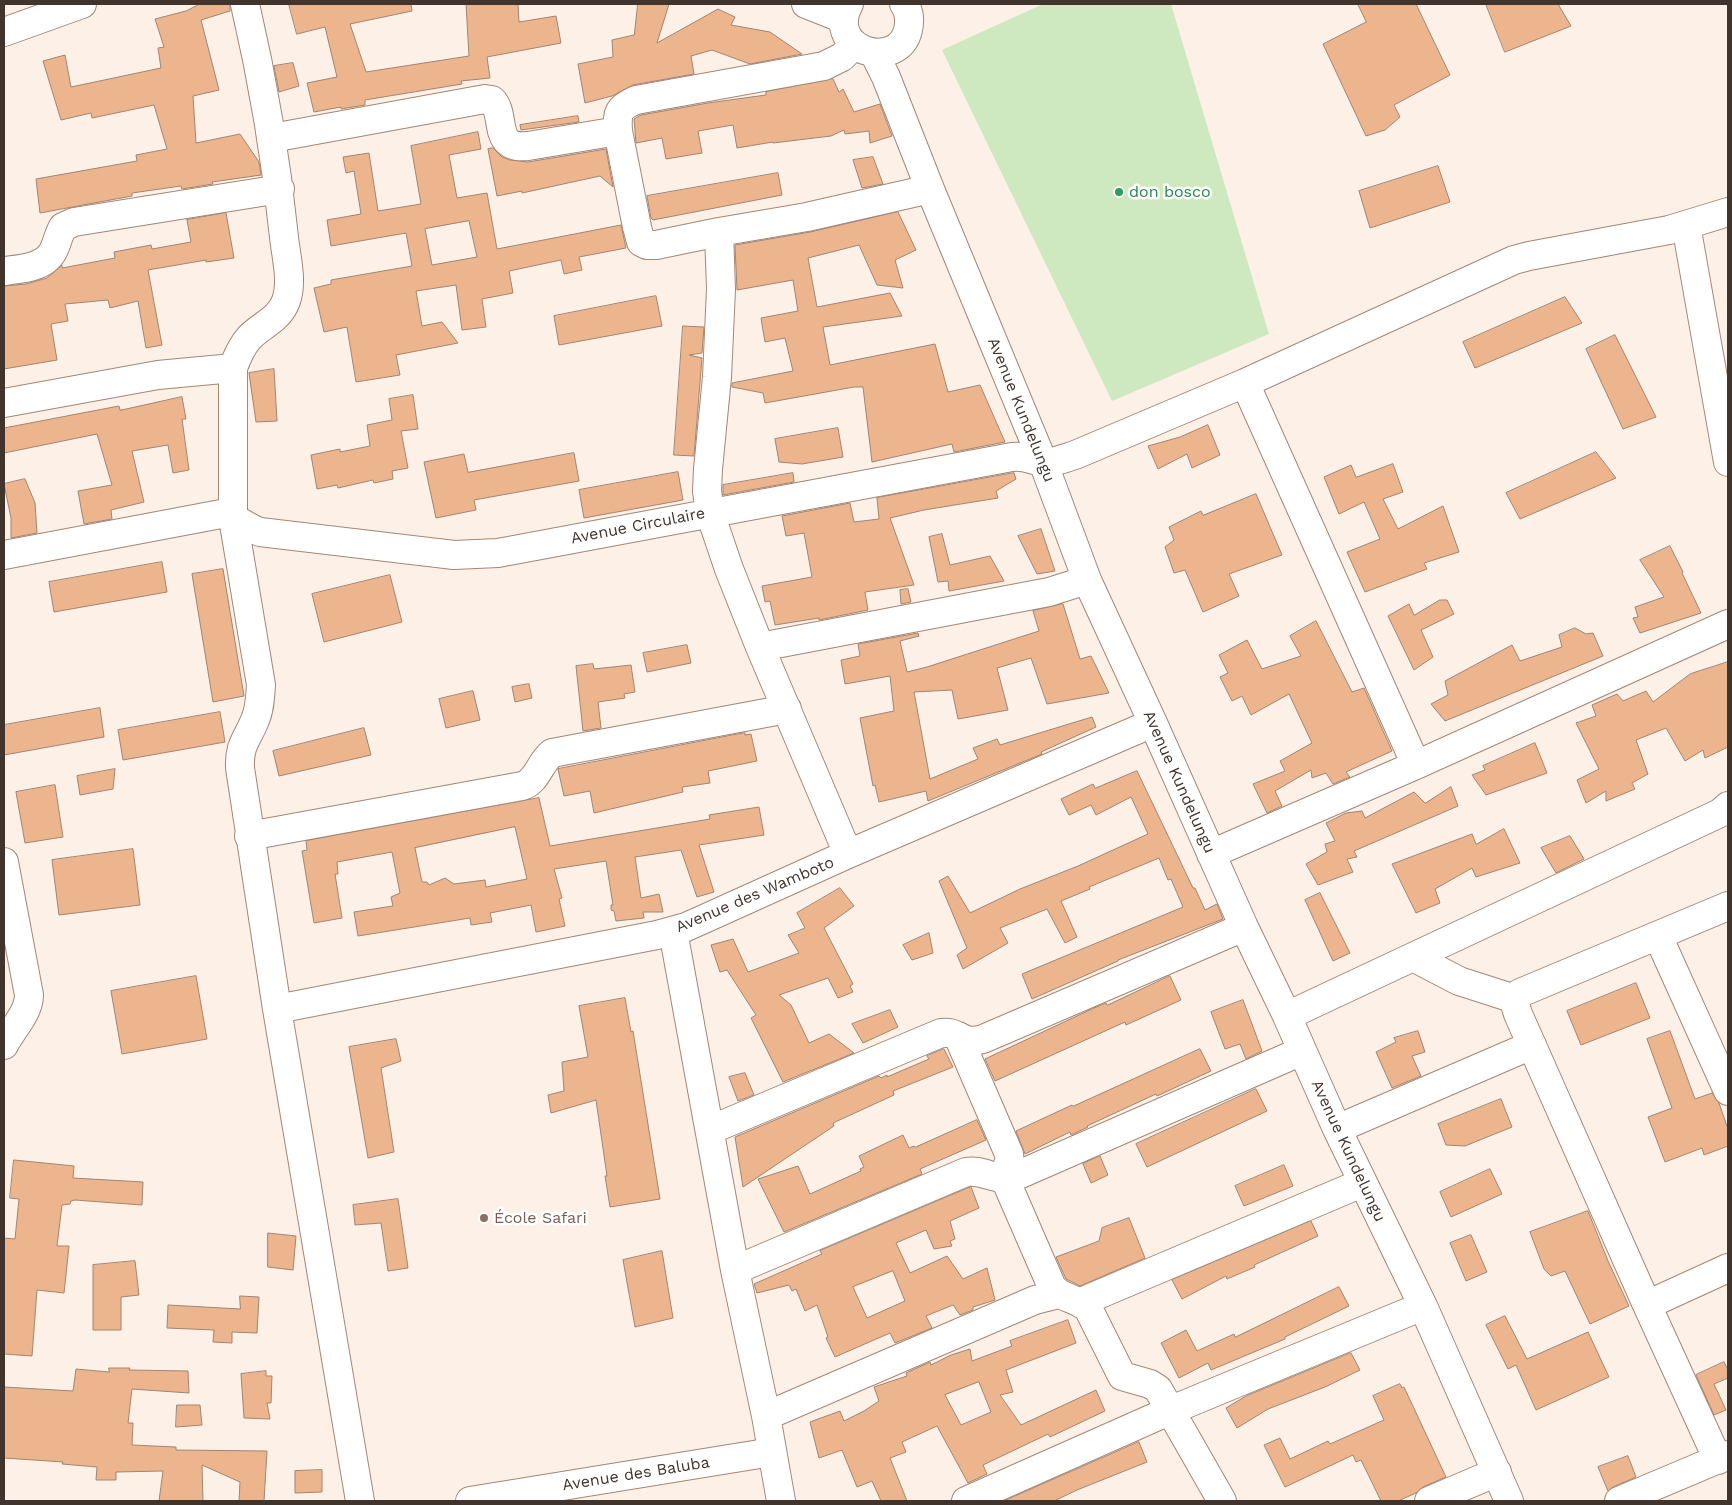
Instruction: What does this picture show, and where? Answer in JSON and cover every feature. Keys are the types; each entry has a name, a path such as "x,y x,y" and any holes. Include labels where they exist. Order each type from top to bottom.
{"street":[{"path":"4,32 82,4"},
{"path":"245,4 272,138 280,189 288,275 287,298 284,305 274,319 257,330 242,346 233,368 233,518 261,685 259,709 241,748 239,757 277,1009 360,1501"},
{"path":"806,4 846,12"},
{"path":"910,5 910,22 907,34 899,45 887,52 864,49 842,56 824,66 636,100 623,106 620,111 617,117 618,131 637,227 641,242 647,245 656,245 807,217 930,189"},
{"name":"Avenue Kundelungu","path":"846,12 845,29 848,38 864,49 886,77 930,189 1043,462 1087,580 1337,1129 1423,1306 1509,1501"},
{"path":"272,138 485,99 492,100 496,104 503,136 518,146 618,131"},
{"path":"4,271 40,264 52,253 63,227 74,222 280,189"},
{"path":"1043,462 1075,455 1245,384 1514,260 1686,225 1728,212"},
{"path":"1686,225 1728,462"},
{"path":"719,232 721,290 717,377 708,469 707,492 710,513 729,569 760,647 848,854"},
{"path":"4,403 158,375 233,368"},
{"path":"1245,384 1416,765"},
{"name":"Avenue Circulaire","path":"233,518 250,529 260,532 454,555 498,553 1012,457 1026,456 1043,462"},
{"path":"4,555 214,515 226,515 233,518"},
{"path":"760,647 1049,592 1087,580"},
{"path":"1211,854 1416,765 1728,624"},
{"path":"250,836 522,786 531,782 544,758 552,753 787,709"},
{"name":"Avenue des Wamboto","path":"277,1009 673,931 704,920 848,854 1153,723"},
{"path":"1287,1016 1725,810"},
{"path":"4,862 29,995 29,1003 26,1010 4,1044"},
{"path":"1619,1501 1723,1457 1647,1305 1516,1008 1515,999 1520,993 1728,906"},
{"path":"710,1130 941,1033 948,1032 971,1042 983,1039 1244,927"},
{"path":"673,931 735,1270 766,1416 781,1501"},
{"path":"1658,936 1728,1091"},
{"path":"1413,957 1459,981 1515,999"},
{"path":"958,1036 1009,1154 1010,1159 1005,1179 1052,1287 1089,1310 1122,1376 1155,1386 1222,1501"},
{"path":"1337,1129 1532,1044"},
{"path":"735,1270 966,1172 977,1171 1005,1179 1016,1176 1302,1052"},
{"path":"766,1416 1035,1300 1070,1298 1362,1183"},
{"path":"1647,1305 1728,1268"},
{"path":"966,1501 995,1495 1169,1411 1423,1306"},
{"name":"Avenue des Baluba","path":"470,1501 772,1452"},
{"path":"1429,1501 1497,1472"}],"green space":[{"name":"don bosco","path":"1043,4 1171,4 1269,334 1112,401 942,50"}],"building":[{"path":"200,4 230,4 230,11 201,20 219,90 193,96 196,143 240,134 259,162 261,175 212,182 213,184 182,189 181,186 132,193 132,196 40,213 36,179 137,161 136,155 167,149 154,105 92,118 91,113 61,120 43,61 65,55 71,87 161,68 158,48 164,47 155,19 186,11"},
{"path":"289,4 411,4 412,11 350,24 366,72 469,56 466,4 518,4 519,22 556,16 561,43 487,57 490,78 461,81 462,84 365,100 365,105 314,112 307,83 337,77 325,27 297,34"},
{"path":"638,4 669,4 657,43 718,9 735,17 731,25 770,32 802,54 750,64 712,50 691,56 694,74 633,85 612,96 585,103 578,64 613,57 612,40 634,35"},
{"path":"1358,4 1416,4 1450,75 1394,105 1400,117 1385,130 1366,136 1323,44 1366,22"},
{"path":"1486,4 1558,4 1571,26 1505,52"},
{"path":"293,63 299,86 279,92 274,66"},
{"path":"833,79 839,92 843,89 854,112 880,104 892,136 870,143 869,131 845,134 844,130 831,136 737,148 733,125 698,131 702,153 666,159 662,138 636,143 634,119 641,115 766,95 766,92"},
{"path":"578,116 579,122 521,130 520,125"},
{"path":"478,132 481,149 449,155 457,198 487,193 497,249 621,225 626,248 579,257 582,270 564,274 561,260 509,271 513,293 482,299 486,327 462,330 456,285 416,291 422,326 442,322 458,343 396,355 400,375 356,382 347,327 324,332 314,288 331,284 331,280 412,266 406,233 331,246 327,220 361,214 354,171 346,173 343,157 369,153 378,211 421,204 411,146","holes":["469,221 477,257 432,265 425,229"]},
{"path":"493,148 502,157 528,162 606,149 613,187 600,176 522,193 522,191 497,196 488,149"},
{"path":"873,157 883,184 862,188 853,160"},
{"path":"1438,166 1450,202 1370,228 1359,191"},
{"path":"778,173 782,195 653,220 651,218 647,196"},
{"path":"898,212 916,250 895,260 903,288 877,285 859,245 808,258 817,307 890,293 902,316 823,327 830,365 935,344 948,392 980,385 1005,442 954,452 952,444 872,462 863,387 765,403 763,393 732,387 732,383 793,371 785,338 765,342 761,318 798,311 793,280 737,290 735,245 810,232"},
{"path":"226,213 234,258 206,262 206,260 148,270 162,345 146,348 138,301 110,308 108,300 65,304 68,321 51,324 57,360 4,369 4,286 26,284 47,278 62,265 62,268 115,258 114,252 151,245 152,249 191,242 187,220"},
{"path":"656,296 662,326 559,345 554,316"},
{"path":"1565,297 1582,323 1475,368 1463,342"},
{"path":"683,326 704,327 702,353 689,355 702,358 694,456 674,455"},
{"path":"1615,335 1656,417 1623,429 1586,349"},
{"path":"274,369 277,421 256,422 249,373"},
{"path":"413,395 418,429 401,431 408,468 392,471 393,479 374,483 373,480 338,488 337,485 317,489 311,455 340,449 340,452 370,446 367,425 392,420 389,399"},
{"path":"182,397 186,419 182,419 189,470 173,473 168,445 132,451 144,502 111,510 112,519 84,524 78,491 112,485 97,434 4,453 4,428 119,406 120,410"},
{"path":"1208,425 1220,455 1192,468 1187,454 1158,469 1148,446 1180,437"},
{"path":"838,428 843,457 802,464 779,462 775,439"},
{"path":"1596,452 1616,478 1520,519 1506,493"},
{"path":"574,453 579,481 474,500 476,510 436,518 424,462 464,454 468,472"},
{"path":"1393,464 1403,492 1383,499 1398,529 1443,506 1459,552 1424,563 1427,569 1365,592 1347,552 1380,539 1364,502 1339,514 1324,477 1351,465 1356,477"},
{"path":"678,472 683,500 584,518 579,490"},
{"path":"793,473 794,482 723,495 723,485"},
{"path":"1014,473 1016,479 996,491 998,498 924,510 890,518 914,585 865,592 868,610 819,620 819,618 775,625 770,601 765,602 762,586 812,577 804,533 786,536 782,516 850,503 854,522 879,519 877,498"},
{"path":"25,479 35,503 37,533 11,538 11,518 4,484"},
{"path":"1256,494 1282,555 1229,574 1239,596 1203,612 1185,570 1174,573 1165,547 1174,540 1169,527 1201,511 1203,515"},
{"path":"1041,529 1055,571 1037,574 1018,536"},
{"path":"942,534 950,565 990,556 1004,581 949,591 948,581 938,582 929,537"},
{"path":"1670,546 1701,613 1640,633 1633,618 1638,617 1635,607 1664,597 1640,560"},
{"path":"162,562 167,592 54,612 49,582"},
{"path":"223,569 244,696 213,702 192,574"},
{"path":"390,575 402,622 324,642 312,594"},
{"path":"908,589 911,602 901,604 900,590"},
{"path":"1440,600 1447,600 1454,614 1421,630 1433,657 1414,670 1388,616 1409,604 1414,615"},
{"path":"1063,604 1080,659 1091,656 1109,693 1047,704 1031,658 997,668 1008,710 958,719 952,690 914,692 930,779 978,759 973,748 997,739 1000,745 1092,717 1096,727 1041,752 1042,754 928,801 926,791 879,802 875,785 873,786 860,718 894,711 890,676 845,684 841,660 860,656 858,644 918,633 919,636 900,641 907,672 927,667 1039,631 1033,611"},
{"path":"1316,621 1352,692 1364,688 1392,751 1346,772 1350,777 1333,784 1326,773 1312,778 1311,770 1275,791 1282,806 1267,813 1253,784 1285,771 1280,761 1312,743 1289,694 1251,715 1242,696 1232,701 1220,677 1228,673 1219,655 1247,640 1262,669 1301,656 1290,636"},
{"path":"1575,628 1586,634 1593,633 1603,656 1445,721 1431,704 1448,695 1445,681 1512,645 1520,661 1562,647 1559,635"},
{"path":"687,645 691,663 647,672 643,653"},
{"path":"1728,662 1728,747 1705,758 1703,750 1685,761 1666,728 1636,740 1648,774 1632,783 1635,789 1606,801 1606,791 1586,803 1577,780 1599,769 1576,723 1596,716 1592,705 1617,694 1623,701 1646,691 1653,702 1690,674"},
{"path":"593,664 594,669 631,665 635,692 624,694 625,698 598,702 601,728 583,731 576,666"},
{"path":"529,684 532,698 515,702 512,687"},
{"path":"473,691 480,720 446,728 439,699"},
{"path":"100,708 104,737 4,755 4,725"},
{"path":"220,712 225,742 123,760 118,730"},
{"path":"364,728 371,755 279,776 273,751"},
{"path":"745,733 745,735 751,734 757,761 708,771 710,783 682,787 683,792 594,813 590,791 564,796 558,769"},
{"path":"1535,743 1547,773 1486,795 1472,775 1485,770 1483,766"},
{"path":"115,769 113,789 80,795 77,776"},
{"path":"1137,771 1205,910 1217,904 1223,919 1118,960 1032,999 1022,974 1183,907 1171,879 1168,880 1159,858 1089,887 1090,889 1061,901 1077,937 1065,943 1047,909 1000,928 1008,943 963,969 957,955 967,948 939,881 948,876 970,913 1020,889 1078,866 1148,834 1131,797 1096,815 1091,805 1069,815 1061,799 1093,784 1095,788"},
{"path":"55,785 63,837 25,843 16,792"},
{"path":"1451,787 1458,806 1354,851 1357,857 1347,859 1353,872 1318,885 1306,864 1327,852 1325,844 1335,841 1326,823 1346,813 1362,811 1365,818 1414,792 1425,803"},
{"path":"539,798 550,846 710,819 709,815 759,807 764,835 699,845 714,892 697,897 681,850 635,857 641,898 659,894 663,912 643,912 644,918 616,921 614,911 611,910 611,905 613,905 606,861 554,869 562,898 559,899 565,926 536,932 531,905 490,913 492,922 471,925 470,918 358,936 354,912 393,906 391,897 400,893 392,852 337,862 338,874 335,874 342,918 314,923 302,851 307,850 306,841","holes":["515,827 527,879 486,887 485,880 454,884 445,878 429,885 427,882 422,882 415,848"]},
{"path":"1504,829 1520,863 1476,877 1472,868 1435,889 1440,903 1416,913 1392,864 1472,834 1476,844"},
{"path":"1570,836 1584,859 1556,873 1541,848"},
{"path":"133,849 140,905 59,915 52,860"},
{"path":"840,888 854,906 824,928 853,984 850,986 853,992 838,998 828,978 779,995 791,1005 809,1043 829,1034 854,1053 783,1082 751,1018 756,1015 727,970 720,972 711,945 733,939 748,972 799,953 788,935 805,928 797,913"},
{"path":"1320,893 1350,953 1333,961 1305,900"},
{"path":"929,933 933,953 912,960 903,945"},
{"path":"196,976 207,1039 122,1054 111,991"},
{"path":"1170,976 1181,1000 1126,1025 1125,1022 995,1081 985,1059 1094,1008 1106,1003 1107,1005"},
{"path":"1636,983 1650,1018 1581,1045 1567,1011"},
{"path":"625,998 631,1032 633,1031 660,1199 610,1207 596,1100 551,1113 548,1095 564,1091 562,1062 588,1057 579,1006"},
{"path":"1243,1000 1262,1051 1246,1059 1240,1044 1225,1049 1211,1012"},
{"path":"890,1010 898,1027 863,1043 852,1024"},
{"path":"1418,1031 1425,1052 1412,1056 1421,1076 1392,1088 1376,1052 1396,1042 1394,1038"},
{"path":"1670,1031 1695,1099 1712,1093 1719,1103 1728,1129 1728,1146 1704,1155 1702,1148 1665,1162 1648,1117 1672,1108 1647,1039"},
{"path":"396,1039 401,1061 381,1068 394,1152 368,1158 349,1047"},
{"path":"944,1049 953,1067 893,1091 894,1095 833,1123 834,1126 743,1187 735,1137 879,1076 881,1078 887,1075 887,1077 929,1059 927,1056"},
{"path":"1200,1049 1211,1071 1157,1096 1156,1094 1071,1135 1070,1132 1025,1154 1016,1131"},
{"path":"745,1073 754,1095 738,1101 729,1077"},
{"path":"1256,1089 1267,1111 1147,1167 1136,1144"},
{"path":"1501,1099 1512,1127 1465,1146 1446,1145 1438,1124"},
{"path":"977,1120 986,1140 920,1169 922,1174 784,1232 758,1179 798,1166 810,1194 861,1171 860,1169 864,1167 859,1156 903,1135 909,1148 915,1147"},
{"path":"1100,1156 1108,1175 1091,1183 1083,1164"},
{"path":"14,1160 74,1166 73,1178 143,1182 142,1205 75,1200 71,1201 70,1204 62,1205 57,1246 69,1246 64,1293 37,1290 32,1356 4,1354 4,1238 15,1239 19,1199 10,1198"},
{"path":"1284,1165 1293,1186 1244,1206 1235,1186"},
{"path":"1490,1169 1502,1194 1451,1217 1440,1192"},
{"path":"971,1187 979,1208 950,1221 955,1239 950,1241 952,1246 934,1249 926,1230 896,1243 910,1273 947,1256 963,1279 987,1268 995,1300 973,1307 973,1310 960,1315 953,1305 926,1316 932,1328 895,1343 890,1333 835,1357 826,1338 828,1337 817,1305 805,1311 796,1289 792,1291 789,1285 757,1293 754,1284 822,1254 820,1251","holes":["893,1271 905,1301 867,1318 853,1287"]},
{"path":"398,1199 408,1268 388,1271 381,1223 355,1225 353,1205"},
{"path":"1588,1211 1629,1306 1590,1324 1565,1271 1551,1276 1544,1269 1530,1232"},
{"path":"1129,1218 1145,1258 1080,1286 1066,1279 1056,1257 1099,1241 1102,1228"},
{"path":"1311,1221 1318,1236 1254,1265 1255,1267 1227,1279 1226,1276 1182,1299 1172,1280"},
{"path":"268,1233 296,1236 293,1270 268,1267"},
{"path":"1471,1235 1487,1272 1466,1281 1450,1243"},
{"path":"662,1251 673,1318 635,1327 623,1260"},
{"path":"135,1261 139,1295 121,1297 121,1330 93,1330 93,1265"},
{"path":"1339,1287 1349,1306 1285,1337 1285,1339 1211,1370 1208,1363 1179,1378 1161,1343 1186,1330 1197,1351 1234,1334 1235,1337"},
{"path":"240,1296 259,1297 257,1333 232,1332 232,1343 213,1342 214,1330 167,1328 168,1305 240,1309"},
{"path":"1505,1316 1527,1359 1588,1332 1609,1377 1536,1410 1516,1365 1508,1369 1486,1325"},
{"path":"1068,1320 1076,1343 1006,1370 1013,1392 1000,1395 1021,1425 1096,1390 1105,1411 1050,1437 1048,1434 983,1465 987,1474 968,1483 937,1426 902,1442 906,1452 890,1458 907,1501 881,1501 872,1481 857,1487 842,1450 819,1458 810,1422 840,1411 844,1421 879,1401 874,1387 907,1376 906,1373 930,1362 931,1365 951,1355 970,1349 972,1361 1012,1346 1010,1341","holes":["979,1382 991,1412 961,1425 945,1395"]},
{"path":"1351,1353 1360,1370 1325,1387 1268,1409 1237,1428 1226,1408 1246,1396"},
{"path":"1724,1362 1728,1370 1728,1378 1714,1384 1726,1410 1714,1415 1696,1375"},
{"path":"109,1368 188,1371 189,1393 132,1389 128,1423 133,1423 132,1445 176,1447 176,1450 267,1451 264,1501 239,1501 240,1482 202,1465 203,1501 159,1501 163,1471 116,1472 116,1480 96,1480 97,1467 62,1464 63,1462 4,1458 4,1387 73,1391 76,1369 109,1372"},
{"path":"266,1371 266,1376 272,1376 271,1403 267,1403 270,1419 244,1418 241,1374"},
{"path":"1400,1384 1402,1388 1404,1387 1446,1477 1398,1501 1381,1501 1361,1460 1356,1462 1353,1455 1285,1487 1264,1445 1280,1438 1290,1459 1328,1441 1330,1444 1384,1420 1373,1396"},
{"path":"177,1405 200,1405 202,1425 176,1427"},
{"path":"1139,1442 1147,1462 1054,1501 1004,1501"},
{"path":"1628,1456 1636,1477 1608,1491 1598,1467"},
{"path":"322,1470 322,1492 295,1493 295,1471"}],"place":[{"name":"don bosco","path":"1119,192"},
{"name":"École Safari","path":"484,1218"}]}
